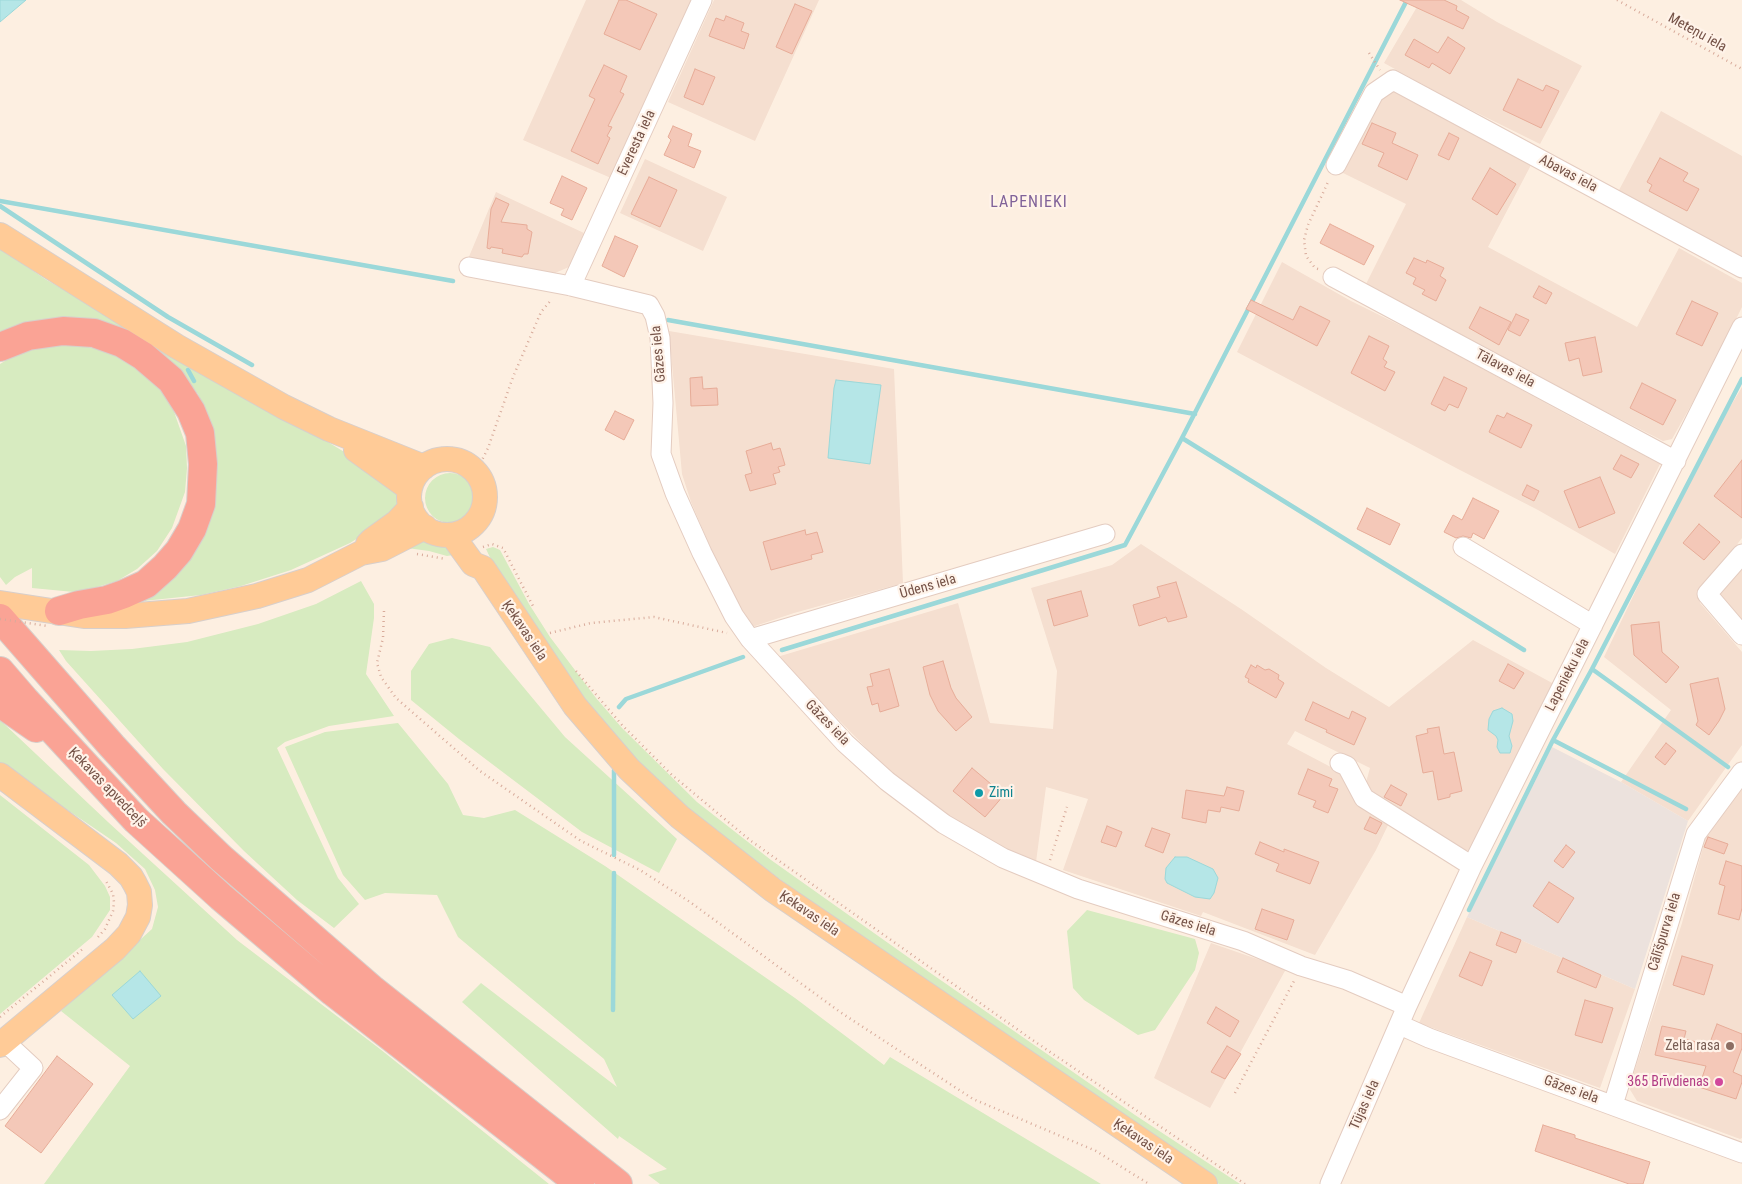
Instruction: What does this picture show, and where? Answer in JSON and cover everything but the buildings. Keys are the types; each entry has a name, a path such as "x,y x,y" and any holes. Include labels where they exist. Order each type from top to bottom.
{"highway":[{"path":"0,347 28,336 63,331 94,333 122,344 143,356 171,380 191,411 200,433 203,464 201,504 192,529 179,551 146,584 124,594 53,619"},
{"path":"0,618 112,746 174,813 221,858 373,990 618,1184"},
{"name":"Ķekavas apvedceļš","path":"0,671 79,760 136,820 221,898 333,992 580,1184"},
{"path":"0,703 79,760"}],"main road":[{"path":"0,235 176,346 284,407 329,429 424,467"},
{"path":"329,429 410,498 417,520 425,527 436,533 452,535 462,532 476,522"},
{"path":"360,553 372,540 397,522 410,498 413,479 424,467 445,458 459,460 476,472"},
{"name":"Ķekavas iela","path":"476,472 480,476 484,488 485,502 476,522 476,541 483,558 575,706 629,769 680,817 773,890 1205,1184"},
{"path":"0,603 32,608 53,619 197,610 257,596 308,580 360,553 382,549 425,527"},
{"name":"Ķekavas iela","path":"452,535 473,564 484,557"},
{"path":"0,775 118,864 131,876 139,892 140,905 138,917 129,934 115,948 46,1008 2,1043"}],"street":[{"name":"Everesta iela","path":"568,285 702,0"},
{"name":"Abavas iela","path":"1336,165 1374,93 1393,80 1742,268"},
{"name":"Gāzes iela","path":"469,267 568,285 649,305 656,316 660,338 661,454 675,493 702,553 734,616 750,639 845,744 888,781 944,824 1003,858 1078,889 1243,941 1302,966 1347,980 1408,1006"},
{"name":"Tālavas iela","path":"1334,277 1676,461"},
{"name":"Lapenieku iela","path":"1400,1025 1472,866 1742,327"},
{"name":"Ūdens iela","path":"750,639 1105,534"},
{"path":"1463,547 1593,625"},
{"path":"1742,554 1707,594 1742,635"},
{"path":"1340,763 1347,766 1364,798 1472,866"},
{"name":"Cālīšpurva iela","path":"1613,1105 1696,834 1742,772"},
{"name":"Gāzes iela","path":"1400,1025 1429,1038 1742,1153"},
{"name":"Tūjas iela","path":"1330,1184 1400,1025"},
{"path":"0,1110 33,1068 2,1043"}],"path":[{"name":"Meteņu iela","path":"1617,0 1742,69"},
{"path":"1369,53 1377,67"},
{"path":"1315,268 1306,256 1304,240 1308,225 1336,165"},
{"path":"476,472 488,448 513,376 541,312 568,285"},
{"path":"484,557 492,544 503,548 538,614"},
{"path":"384,611 383,638 377,663 380,677 396,698 480,771 581,842 640,870 690,902 840,1012 973,1099 1096,1151 1149,1184"},
{"path":"550,633 591,623 654,617 750,639"},
{"path":"0,618 53,619"},
{"path":"546,627 553,638"},
{"path":"576,671 622,725 672,776 751,841 983,1006 1245,1184"},
{"path":"1045,876 1066,807"},
{"path":"94,941 105,929 113,911 113,894 104,878"},
{"path":"0,1017 88,946"},
{"path":"1235,1093 1302,966"}],"shaded area":[{"path":"586,0 692,0 611,178 523,140"},
{"path":"714,0 819,0 755,141 668,102"},
{"path":"1421,0 1461,0 1497,22 1582,66 1540,144 1455,102 1384,63"},
{"path":"1389,86 1531,165 1488,247 1637,327 1679,248 1742,283 1742,307 1713,366 1672,439 1663,441 1521,368 1366,284 1406,204 1341,172"},
{"path":"1661,111 1742,156 1742,259 1618,192"},
{"path":"645,159 727,197 703,251 620,213"},
{"path":"496,192 584,233 569,267 555,273 468,259"},
{"path":"1282,262 1351,301 1426,338 1660,464 1615,554 1538,510 1237,352"},
{"path":"669,331 894,369 903,583 794,613 752,627 720,570 691,502 682,474"},
{"path":"1742,387 1742,538 1699,593 1700,603 1742,652 1742,745 1688,821 1621,782 1671,710 1604,657 1682,494 1715,432"},
{"path":"1141,544 1241,609 1326,668 1389,707 1473,640 1554,684 1472,849 1465,851 1365,786 1370,768 1295,731 1287,744 1346,775 1390,821 1376,850 1315,955 1203,912 1201,916 1063,870 1088,799 1046,787 1036,862 1023,858 946,816 883,765 777,657 958,603 990,723 1053,729 1057,671 1031,588 1112,565"},
{"path":"1742,563 1742,625 1719,600 1722,587"},
{"path":"1552,747 1621,782 1688,821 1635,989 1467,917"},
{"path":"1742,788 1742,1138 1740,1139 1637,1101 1629,1088 1682,923 1706,837"},
{"path":"1467,917 1635,989 1600,1088 1419,1023"},
{"path":"1211,943 1286,969 1210,1108 1154,1078"}],"green space":[{"path":"0,248 45,279 377,472 392,487 399,500 396,510 385,521 350,543 291,570 241,586 201,595 143,601 142,597 215,488 217,468 215,443 207,413 198,394 185,377 157,352 0,336"},
{"path":"76,344 112,353 128,361 157,384 172,406 186,446 185,492 172,528 157,551 137,569 117,581 74,592 32,588 32,568 15,577 6,585 0,577 0,364 15,355 42,346"},
{"path":"450,473 460,475 468,480 473,488 475,498 473,508 468,516 460,521 450,523 440,521 432,516 427,508 425,498 427,488 432,480 440,475"},
{"path":"427,538 450,544 459,554 447,556 407,548"},
{"path":"493,547 500,550 529,604 550,637 596,698 622,728 697,802 771,860 929,972 1135,1115 1240,1184 1219,1184 1212,1180 793,889 677,801 611,737 505,589 486,549"},
{"path":"361,581 374,604 374,618 366,674 394,716 329,726 285,742 277,748 338,878 359,904 334,928 297,900 244,851 163,769 66,661 59,650 132,649 187,642 258,624 316,604"},
{"path":"452,638 490,647 565,737 677,839 659,873 582,832 459,739 411,700 411,671 429,644"},
{"path":"0,720 237,940 380,1049 549,1184 44,1184 130,1066 61,1011 152,929 158,907 155,890 145,869 116,843 0,764"},
{"path":"398,723 448,784 463,815 484,818 515,810 605,866 795,998 884,1065 890,1057 1101,1184 660,1184 648,1175 667,1169 619,1136 618,1139 462,1002 481,983 617,1087 604,1059 458,937 437,895 385,893 365,900 343,875 285,747 325,732"},
{"path":"0,795 89,865 105,886 110,897 110,910 92,937 0,1014"},
{"path":"1087,910 1195,939 1199,953 1195,970 1155,1030 1138,1035 1084,1000 1073,988 1067,931"}],"water":[{"path":"0,0 26,0 0,22"},
{"path":"836,380 881,385 870,464 828,458"},
{"path":"1502,708 1512,714 1513,721 1509,736 1512,746 1510,753 1500,753 1497,747 1498,740 1496,736 1488,730 1489,719 1493,711"},
{"path":"1175,857 1187,857 1213,869 1218,878 1214,893 1210,899 1195,897 1167,883 1165,879 1166,868"},
{"path":"140,971 161,996 133,1019 112,995"}],"waterway":[{"path":"1407,0 1182,438 1524,650"},
{"path":"0,201 453,281"},
{"path":"0,206 168,317 252,365"},
{"path":"668,320 1195,414"},
{"path":"188,370 194,381"},
{"path":"1469,910 1553,740 1592,669 1742,379"},
{"path":"782,650 1125,545 1182,438"},
{"path":"619,707 626,699 743,657"},
{"path":"1592,669 1728,767"},
{"path":"1553,740 1686,809"},
{"path":"614,770 614,855"},
{"path":"613,1010 614,873"}],"place":[{"name":"Zimi","path":"979,793"},
{"name":"Zelta rasa","path":"1730,1046"},
{"name":"365 Brīvdienas","path":"1719,1082"}],"district":[{"name":"LAPENIEKI","path":"1029,203"}]}
